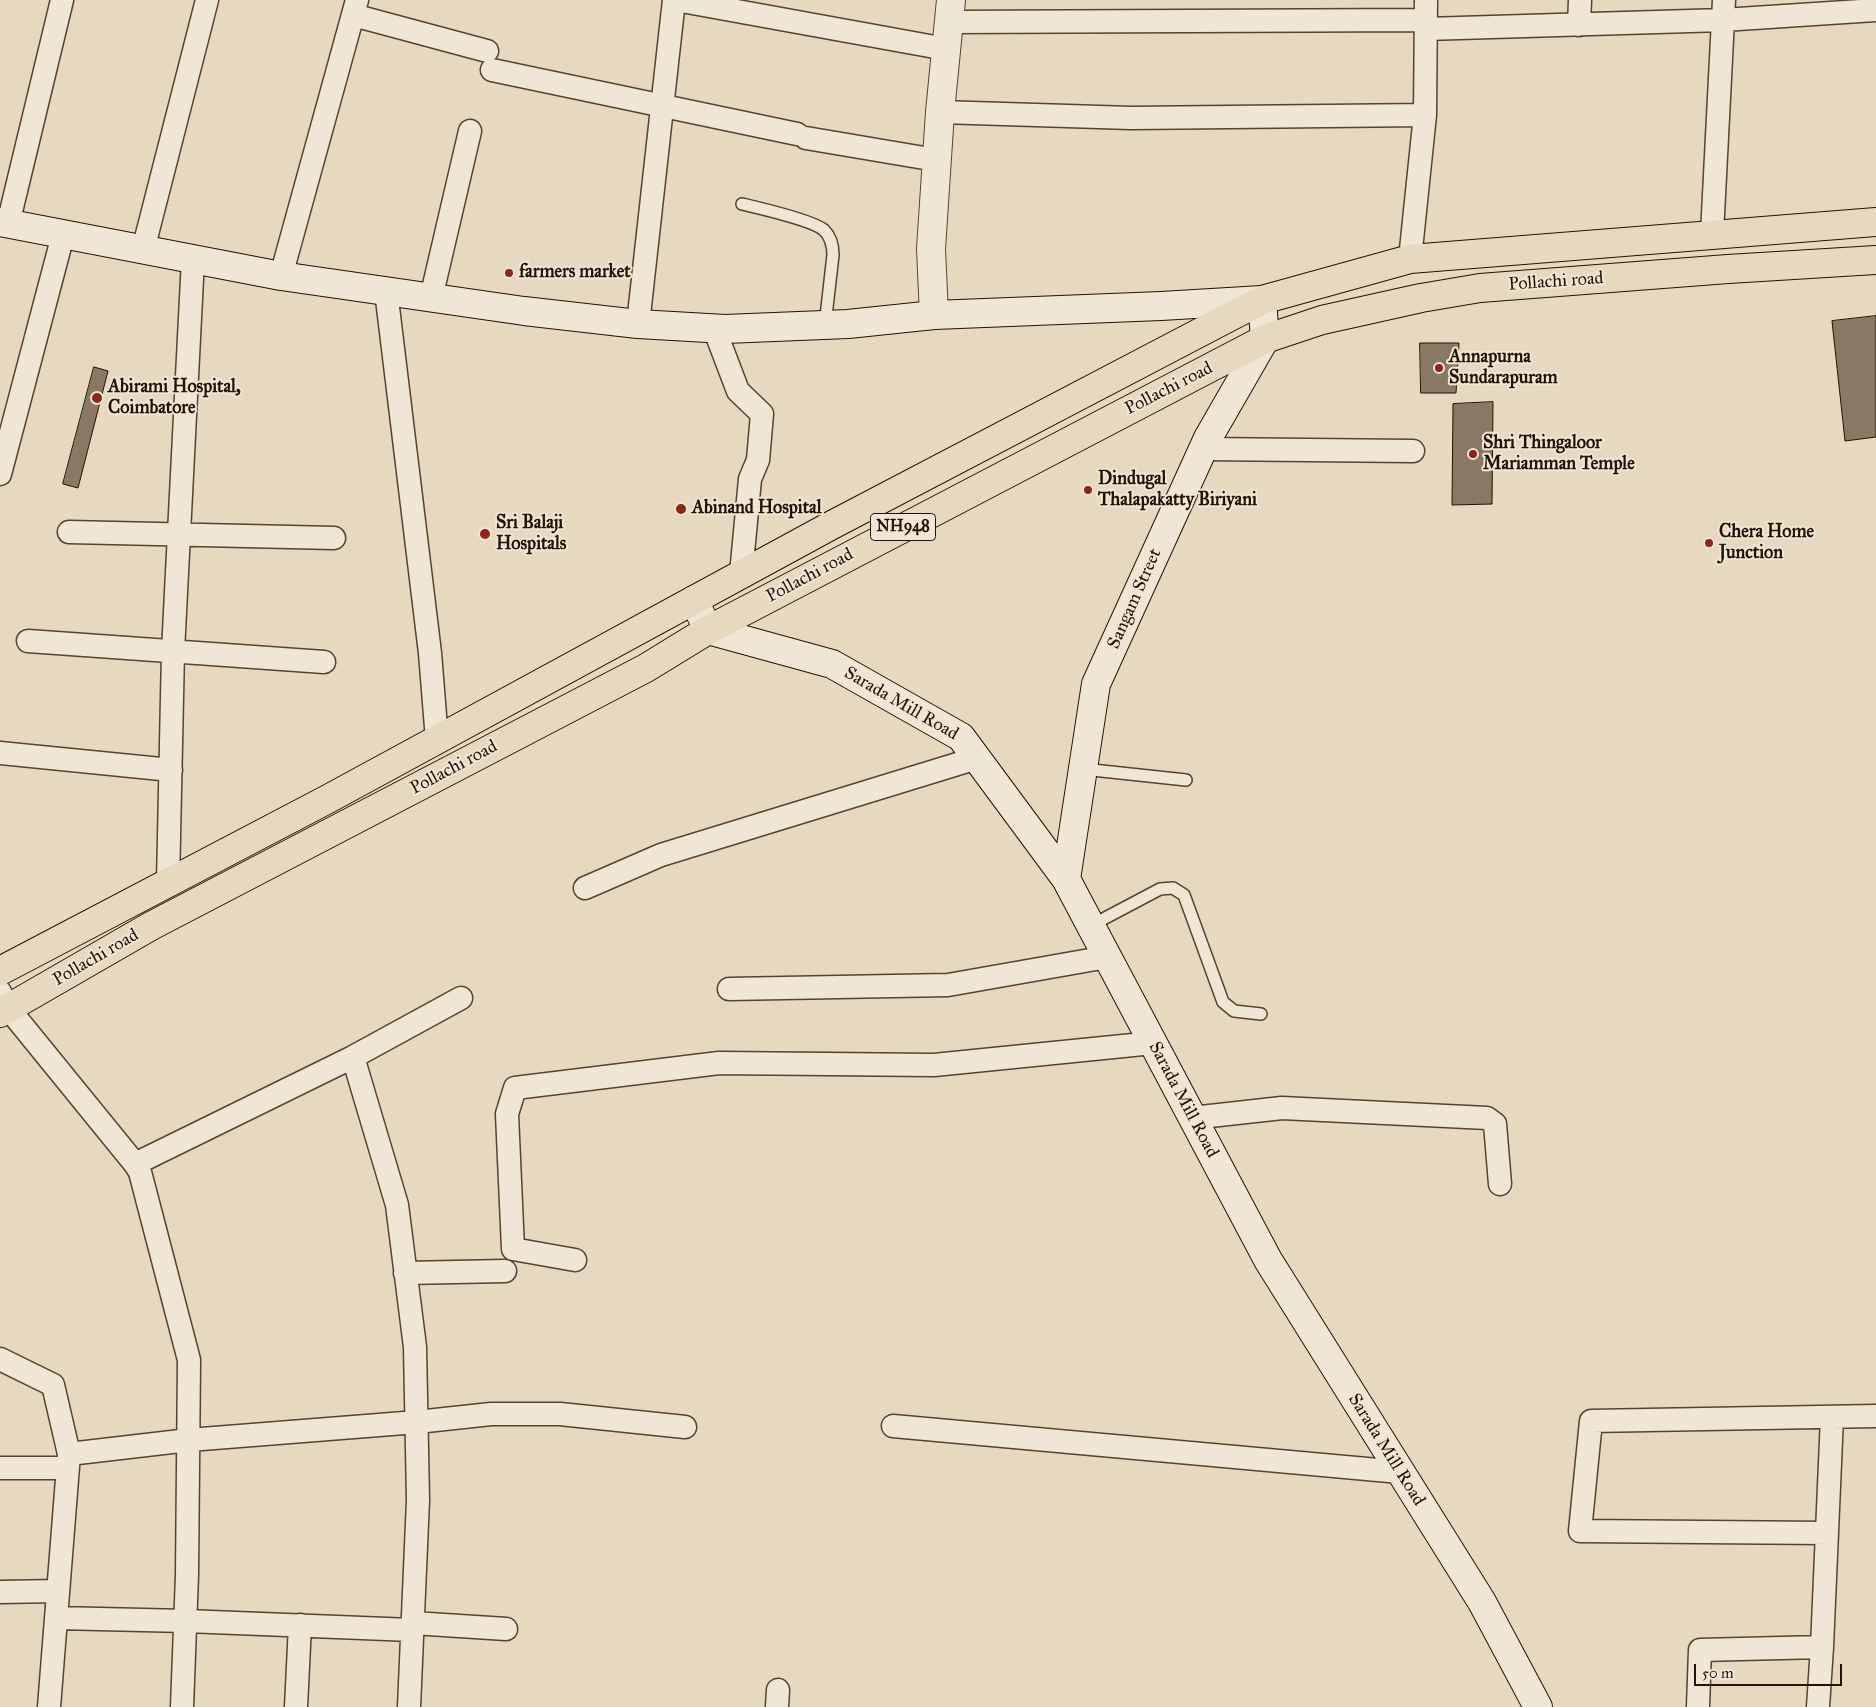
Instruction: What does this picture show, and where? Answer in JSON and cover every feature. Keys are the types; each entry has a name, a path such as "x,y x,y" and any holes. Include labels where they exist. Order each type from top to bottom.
{"highway":[{"name":"NH948","path":"0,971 328,799 832,524 1262,300 1410,259 1876,222"},
{"name":"Pollachi road","path":"3,1005 646,668 708,630 1265,339 1322,320 1420,298 1480,288 1876,260"}],"main road":[{"path":"934,315 931,249 936,160 950,11"},
{"path":"4,223 63,236 281,276 431,298 638,324 714,328 825,325 934,315 1262,300 1265,339"},
{"name":"Sangam Street","path":"1066,879 1096,684 1203,449 1265,339"},
{"path":"694,600 708,630"},
{"name":"Sarada Mill Road","path":"708,630 832,664 961,737 1066,879 1268,1260 1482,1602 1538,1707"}],"street":[{"path":"4,223 62,0"},
{"path":"143,250 208,0"},
{"path":"638,324 675,0 946,49"},
{"path":"1579,25 1580,0"},
{"path":"281,276 355,8 490,61 662,106 802,136 936,160"},
{"path":"1712,234 1724,10"},
{"path":"950,11 1426,16 1579,25 1724,10 1876,10"},
{"path":"1410,259 1425,115 1426,16"},
{"path":"940,112 1131,118 1425,115"},
{"path":"431,298 470,131"},
{"path":"0,474 63,236"},
{"path":"168,883 173,651 193,259"},
{"path":"386,291 430,652 437,740"},
{"path":"714,328 738,391 762,414 758,460 750,479 741,574"},
{"path":"1203,449 1413,451"},
{"path":"69,532 334,538"},
{"path":"28,641 324,662"},
{"path":"0,753 171,770"},
{"path":"586,888 661,855 977,758"},
{"path":"729,989 948,985 1107,957"},
{"path":"136,1164 353,1057 461,998"},
{"path":"3,1005 136,1164 140,1172 189,1360 186,1621 182,1707"},
{"path":"575,1260 513,1249 507,1114 515,1088 719,1063 934,1065 1153,1043"},
{"path":"353,1057 397,1205 415,1347 418,1500 409,1707"},
{"path":"1192,1118 1282,1108 1487,1118 1495,1124 1500,1184"},
{"path":"405,1273 504,1271"},
{"path":"0,1359 53,1385 68,1461 49,1707"},
{"path":"0,1468 68,1461 188,1440 417,1422 491,1414 560,1414 685,1427"},
{"path":"1827,1533 1580,1531 1591,1421 1876,1416"},
{"path":"1818,1707 1832,1417"},
{"path":"893,1426 1400,1472"},
{"path":"0,1592 58,1591"},
{"path":"56,1618 300,1626 413,1626 506,1629"},
{"path":"296,1707 300,1626"},
{"path":"1698,1707 1700,1650 1822,1647"}],"lane":[{"path":"742,204 819,226 830,238 833,255 825,325"},
{"path":"1083,769 1186,780"},
{"path":"1090,926 1160,889 1173,888 1184,895 1223,1002 1234,1011 1261,1014"}],"building":[{"path":"1876,316 1876,437 1845,441 1832,321"},
{"name":"Annapurna Sundarapuram","path":"1420,343 1459,343 1456,393 1421,393"},
{"path":"94,367 108,371 78,488 63,484"},
{"name":"Shri Thingaloor Mariamman Temple","path":"1493,402 1492,504 1452,505 1453,404"}],"place":[{"name":"farmers market","path":"509,273"},
{"name":"Annapurna Sundarapuram","path":"1439,368"},
{"name":"Abirami Hospital, Coimbatore","path":"97,398"},
{"name":"Shri Thingaloor Mariamman Temple","path":"1473,454"},
{"name":"Dindugal Thalapakatty Biriyani","path":"1088,490"},
{"name":"Abinand Hospital","path":"681,509"},
{"name":"Sri Balaji Hospitals","path":"485,534"},
{"name":"Chera Home Junction","path":"1709,543"}]}
